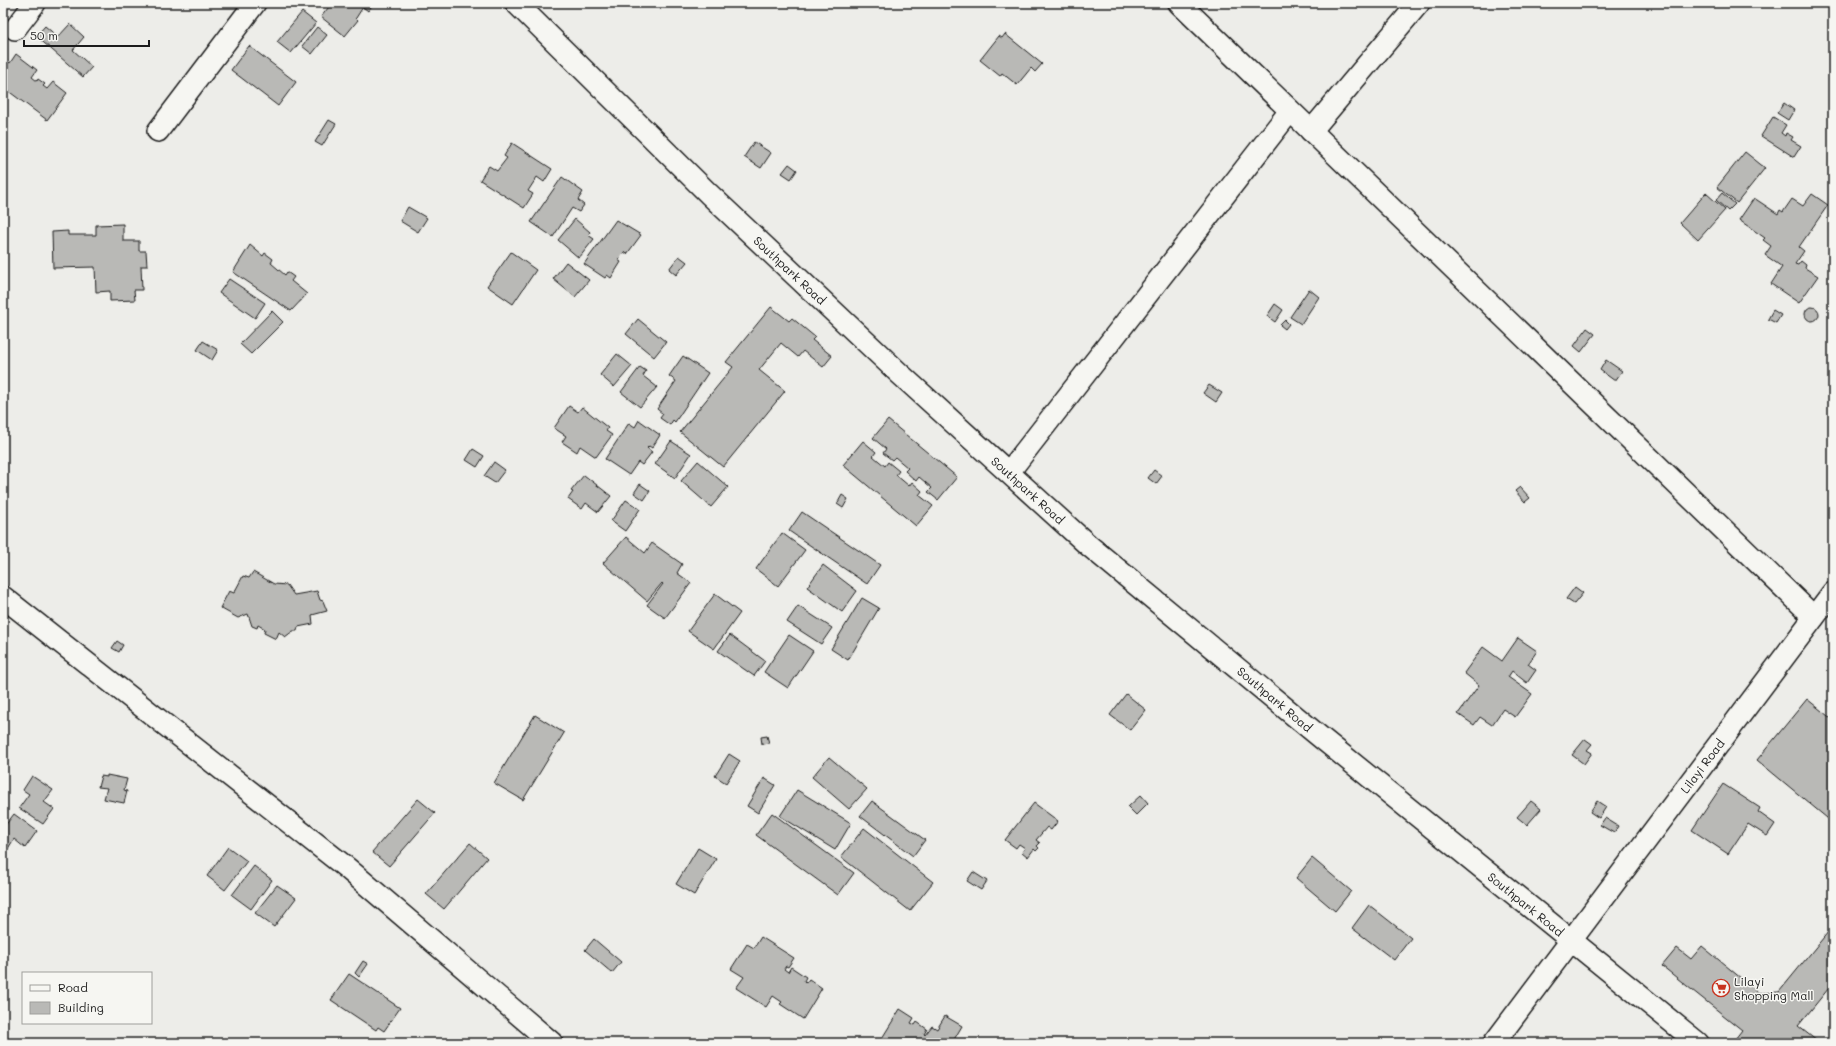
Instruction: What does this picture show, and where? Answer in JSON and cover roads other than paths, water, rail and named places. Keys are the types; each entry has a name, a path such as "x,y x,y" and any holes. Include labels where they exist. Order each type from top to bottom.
{"street":[{"path":"15,29 35,3"},
{"path":"158,131 254,3"},
{"name":"Southpark Road","path":"516,3 709,194 900,374 1099,554 1319,736 1698,1043"},
{"path":"1179,3 1814,617"},
{"path":"1311,131 1419,3"},
{"path":"1009,472 1290,111"},
{"name":"Lilayi Road","path":"1494,1043 1833,592"},
{"path":"3,597 347,868 552,1043"}],"place":[{"name":"Lilayi Shopping Mall","path":"1721,988"}]}
